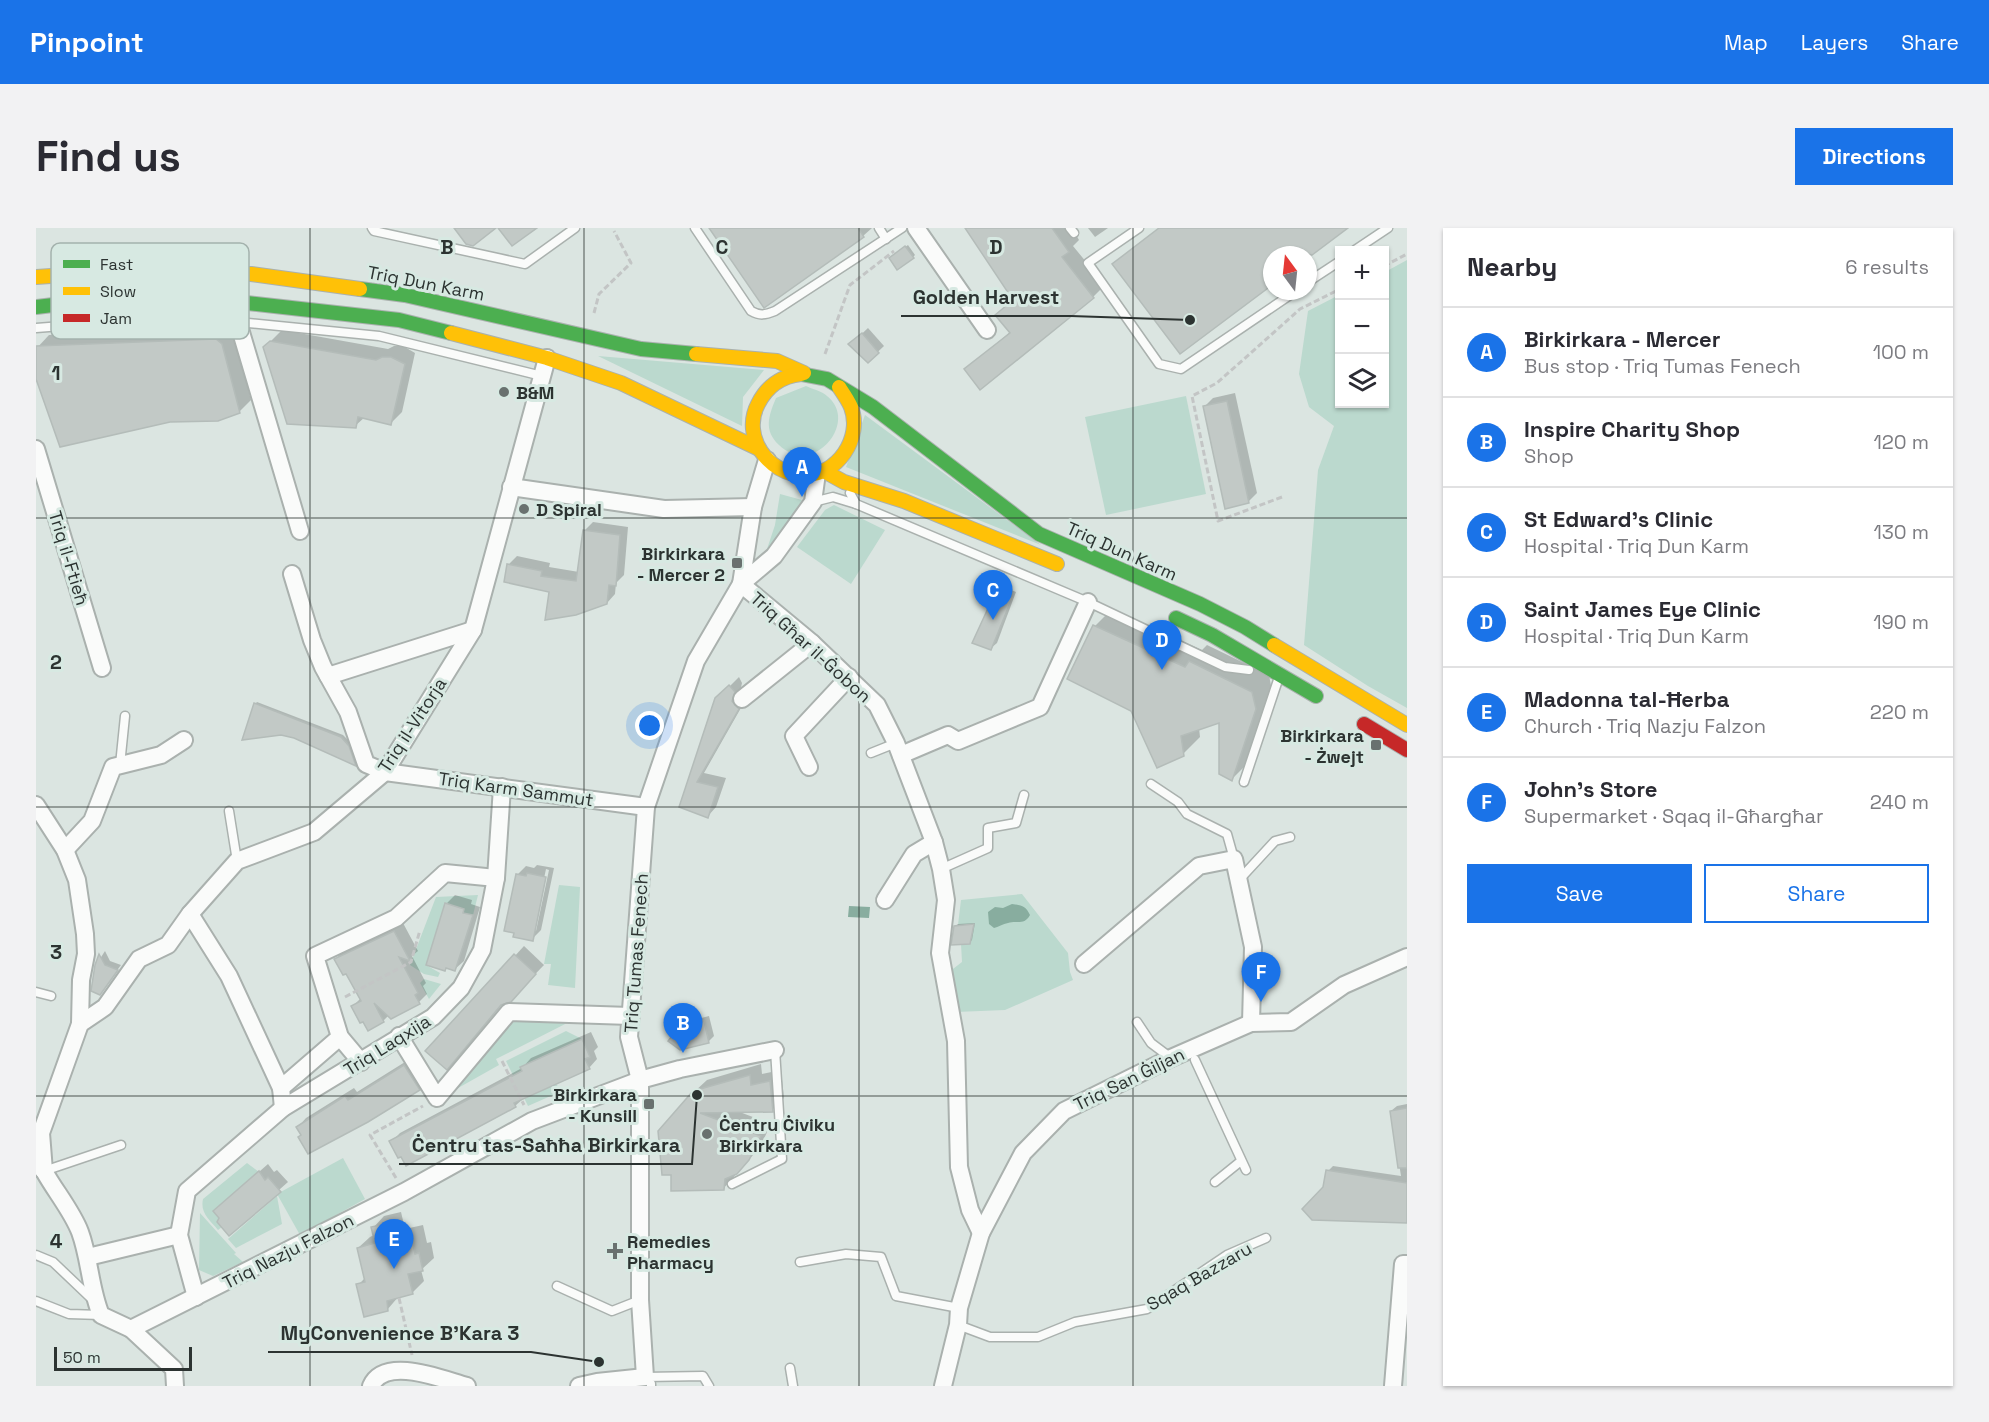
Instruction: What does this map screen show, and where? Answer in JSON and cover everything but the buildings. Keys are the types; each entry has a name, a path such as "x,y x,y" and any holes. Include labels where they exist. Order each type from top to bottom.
{"highway":[{"name":"Triq Dun Karm","path":"249,274 405,295 589,335 641,349 777,361 838,387 881,411 976,488 1037,533 1238,623 1407,725"},
{"name":"Triq Dun Karm","path":"36,277 51,276"},
{"path":"249,303 399,320 547,358 621,382 763,454 781,470 798,475 820,472 836,464 846,453 853,438 855,422 851,406 838,387"},
{"path":"36,307 51,305"},
{"path":"763,454 753,433 754,411 761,396 771,385 785,376 810,374"},
{"path":"820,472 915,505 1072,571"},
{"path":"1158,610 1212,635 1327,702"},
{"path":"1357,720 1407,750"}],"street":[{"path":"918,230 987,330"},
{"path":"243,339 300,531"},
{"name":"Triq il-Vitorja","path":"80,1024 105,1007 139,959 168,945 190,914 237,861 314,832 385,772 473,630 547,358"},
{"name":"Triq il-Ftieħ","path":"36,449 102,668"},
{"name":"Triq Tumas Fenech","path":"741,584 763,454"},
{"name":"Triq Tumas Fenech","path":"650,1383 640,1300 640,1080 628,1037 646,807 696,661 741,584 774,556 813,502 820,472"},
{"path":"511,487 664,509 753,507"},
{"path":"292,574 312,640 348,712 366,764 385,772"},
{"name":"Triq Għar il-Ġobon","path":"741,584 812,643 877,705 899,749 934,842 946,900 940,953 956,1041 959,1167 970,1210 981,1233"},
{"path":"899,749 948,735 958,741 1040,707 1088,602"},
{"path":"328,676 473,630"},
{"path":"742,699 812,643"},
{"path":"809,767 794,736 849,677"},
{"path":"65,850 92,821 113,767 161,755 184,740"},
{"name":"Triq Karm Sammut","path":"385,772 646,807"},
{"name":"Triq Laqxija","path":"196,1298 179,1235 187,1191 283,1108 433,1017 461,988 482,950 496,878 502,787"},
{"path":"36,805 65,850 77,880 86,954 81,980 80,1024 41,1133 39,1171 79,1230 88,1257 98,1309 130,1329 174,1369 175,1386"},
{"path":"885,900 914,854 934,842"},
{"path":"1084,964 1199,866 1234,859 1253,947 1251,1023"},
{"path":"361,1062 340,1037 315,956 396,918 445,873 496,878"},
{"path":"190,914 229,976 281,1088 283,1108"},
{"name":"Triq San Ġiljan","path":"943,1386 958,1316 981,1233 1023,1153 1064,1111 1171,1058 1251,1023 1291,1022 1344,985 1407,957"},
{"path":"399,1036 437,1098 508,1012 630,1016"},
{"name":"Triq Laqxija","path":"281,1088 340,1037"},
{"name":"Triq Nazju Falzon","path":"130,1329 404,1192 532,1121 640,1080 774,1050"},
{"path":"88,1257 179,1235"},
{"path":"1393,1386 1405,1264"},
{"path":"371,1386 374,1380 387,1373 416,1371 463,1385"},
{"path":"579,1386 597,1382 650,1383"}],"lane":[{"path":"372,228 374,231 525,264 575,228"},
{"path":"695,228 751,311 758,315 775,311 902,228"},
{"path":"879,228 886,239"},
{"path":"1139,228 1088,263 1159,364 1181,369 1283,300"},
{"path":"1361,246 1388,228"},
{"path":"1317,276 1335,264"},
{"path":"249,323 379,336 542,376"},
{"path":"36,328 51,327"},
{"path":"844,482 856,504"},
{"path":"813,502 833,497 856,504 1088,602 1225,667 1280,675 1244,782"},
{"path":"120,765 125,716"},
{"path":"871,753 899,749"},
{"path":"1150,784 1178,802 1187,814 1227,834 1234,859"},
{"path":"941,868 988,848 988,828 1016,823 1024,795"},
{"path":"229,811 237,861"},
{"path":"1238,881 1275,841 1290,837"},
{"path":"36,992 51,996"},
{"path":"1137,1022 1151,1043 1171,1058"},
{"path":"732,1184 782,1159 774,1050"},
{"path":"1195,1060 1246,1170"},
{"path":"39,1171 121,1145"},
{"path":"1215,1182 1241,1161"},
{"name":"Sqaq Bazzaru","path":"800,1262 846,1254 880,1257 896,1296 958,1316 990,1337 1038,1337 1075,1322 1147,1309 1227,1255 1266,1238"},
{"path":"36,1255 53,1262 98,1309"},
{"path":"557,1286 612,1311 640,1300"},
{"path":"36,1301 69,1314 98,1309"},
{"path":"790,1368 792,1386"},
{"path":"650,1383 703,1376 709,1386"}],"path":[{"path":"810,374 850,285 918,230"},
{"path":"589,335 599,294 632,263 614,231"},
{"path":"1389,263 1407,254"},
{"path":"1282,497 1218,522 1192,396 1217,383 1300,309 1335,292"},
{"path":"330,1004 411,962 420,930"},
{"path":"502,1061 532,1121"},
{"path":"404,1192 370,1135 437,1098"},
{"path":"399,1298 416,1371"}],"shaded area":[{"path":"1407,260 1407,708 1304,645 1318,470 1334,426 1309,407 1299,374 1308,311 1335,297 1335,408 1389,408 1389,270"},
{"path":"598,356 764,370 743,397 742,426"},
{"path":"806,386 827,396 836,407 838,419 835,432 828,443 818,451 805,455 792,453 779,445 771,434 769,422 776,398"},
{"path":"1186,396 1206,494 1106,515 1085,417"},
{"path":"865,415 1041,545 846,467"},
{"path":"780,494 802,500 787,527 765,555 775,525"},
{"path":"834,505 885,530 851,584 797,547 825,510"},
{"path":"559,885 580,887 575,988 548,985 551,964 544,964"},
{"path":"1022,894 1068,953 1073,980 1005,1010 956,1012 949,972 962,962 961,944 970,943 974,925 958,925 961,900"},
{"path":"478,895 473,915 463,913 464,909 447,904 426,965 440,973 438,977 424,974 410,965 436,897"},
{"path":"1012,904 1025,908 1030,915 1028,918 1023,922 1011,922 994,928 989,924 988,912 995,907 1003,908"},
{"path":"849,906 870,907 869,918 848,917"},
{"path":"424,979 441,984 429,999 420,983"},
{"path":"510,1016 575,1019 496,1059 499,1065 451,1092"},
{"path":"566,1031 582,1039 520,1067 529,1086 536,1093 556,1084 562,1091 528,1106 506,1061"},
{"path":"343,1158 365,1199 300,1235 277,1194"},
{"path":"247,1163 259,1172 213,1211 219,1218 217,1222 222,1227 218,1230 204,1212 203,1199"},
{"path":"277,1196 282,1224 236,1248 228,1239"},
{"path":"200,1213 243,1262 213,1276 199,1270"}],"traffic: fast":[{"path":"360,289 405,295 641,349 696,354"},
{"path":"249,303 399,320 451,333"},
{"path":"36,307 51,305"},
{"path":"801,374 827,379 873,407 1039,534 1200,604 1274,645"},
{"path":"1176,618 1212,635 1316,696"}],"traffic: slow":[{"path":"249,274 360,289"},
{"path":"36,277 51,276"},
{"path":"451,333 547,358 621,383 759,449"},
{"path":"696,354 777,361 804,373"},
{"path":"801,374 781,380 771,387 758,404 754,416 753,429 761,452 769,461 791,473 816,474 837,462 844,453 850,442 854,419 850,404 839,387"},
{"path":"824,471 844,482 904,501 1057,564"},
{"path":"1274,645 1407,725"}],"traffic: jam":[{"path":"1364,724 1407,750"}],"place":[{"name":"Golden Harvest","path":"1190,320"},
{"name":"B&M","path":"504,392"},
{"name":"Birkirkara - Mercer","path":"802,497"},
{"name":"D Spiral","path":"524,509"},
{"name":"Birkirkara - Mercer 2","path":"737,563"},
{"name":"St Edward's Clinic","path":"993,620"},
{"name":"Saint James Eye Clinic","path":"1162,670"},
{"name":"Birkirkara - Żwejt","path":"1376,745"},
{"name":"John's Store","path":"1261,1002"},
{"name":"Inspire Charity Shop","path":"683,1053"},
{"name":"Ċentru tas-Saħħa Birkirkara","path":"697,1095"},
{"name":"Birkirkara - Kunsill","path":"649,1104"},
{"name":"Ċentru Ċiviku Birkirkara","path":"707,1134"},
{"name":"Remedies Pharmacy","path":"615,1251"},
{"name":"Madonna tal-Ħerba","path":"394,1269"},
{"name":"MyConvenience B'Kara 3","path":"599,1362"}]}
